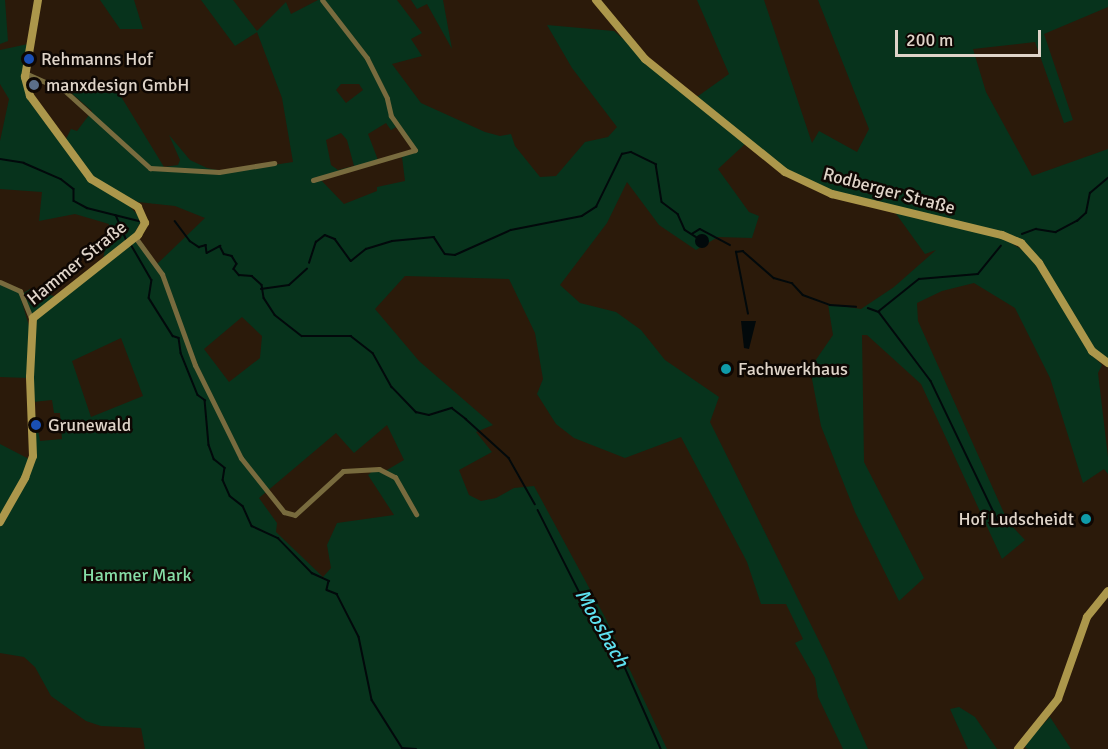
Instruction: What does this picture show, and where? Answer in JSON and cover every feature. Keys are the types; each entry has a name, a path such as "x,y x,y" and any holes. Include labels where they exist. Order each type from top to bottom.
{"street":[{"name":"Hammer Straße","path":"0,522 25,478 33,456 32,321 135,237 145,223 143,213 128,199 91,179 34,103 25,74 38,0"},
{"path":"313,180 415,150 391,116 387,98 367,58 322,0"},
{"name":"Rodberger Straße","path":"596,0 645,59 785,172 832,194 1002,235 1021,243 1039,263 1092,351 1108,363"},
{"path":"25,74 65,91 150,168 219,172 273,163"},
{"path":"135,237 162,274 195,365 241,458 284,512 295,515 343,471 379,469 395,477 416,514"},
{"path":"0,282 20,291 32,321"},
{"path":"1018,749 1058,699 1087,617 1108,591"}],"green space":[{"path":"0,0 5,0 8,41 0,44"},
{"path":"100,0 134,0 143,29 120,29"},
{"name":"Hammer Mark","path":"201,0 233,0 257,31 286,2 291,14 318,0 397,0 422,33 411,39 422,56 392,64 421,103 485,132 500,136 511,134 515,146 540,177 556,176 585,142 608,137 617,127 572,68 547,25 614,31 745,144 718,169 749,212 759,216 752,238 718,237 696,250 659,225 627,182 607,223 560,285 580,303 616,312 641,330 665,360 719,397 710,422 828,659 868,749 843,749 818,697 815,678 795,643 803,639 786,604 761,604 747,562 681,437 625,458 574,438 556,424 537,394 543,379 535,333 509,279 405,276 375,309 419,361 493,425 476,432 492,452 459,470 469,495 481,501 496,498 514,488 534,486 606,619 667,749 145,749 141,728 101,726 86,721 51,696 35,667 24,657 0,653 0,444 29,459 30,456 28,378 0,377 0,283 19,292 29,326 135,240 156,265 205,218 175,206 138,202 92,178 65,141 71,129 77,131 92,111 69,91 114,85 164,167 178,165 180,160 169,135 190,160 207,168 227,172 293,162 282,98 257,32 235,46","holes":["341,84 359,84 363,90 346,103 336,90","386,123 391,130 396,127 413,150 378,160 368,134","341,133 347,140 354,166 338,170 331,165 326,140","402,157 405,181 377,187 377,191 344,204 320,179","242,317 262,336 260,358 229,382 204,349","121,338 143,396 91,417 72,361","52,400 54,413 60,413 62,439 40,441 33,402","387,425 404,460 387,470 374,470 368,475 394,515 337,523 327,545 331,568 323,577 276,532 277,523 259,498 336,433 354,453"]},
{"path":"411,0 443,0 452,49 427,4 417,9"},
{"path":"697,0 764,0 812,143 819,131 857,152 869,129 818,0 1108,0 1108,7 1044,34 1073,120 1064,123 1035,42 973,49 986,92 1032,176 1108,149 1108,361 1099,356 1027,244 807,184 694,99 729,74"},
{"path":"28,44 22,77 29,101 88,180 123,200 142,219 133,236 103,260 109,224 75,214 39,221 42,192 0,189 0,141 9,99 0,84 0,50"},
{"path":"894,211 1003,238 1029,254 1089,352 1102,365 1098,373 1108,457 1108,474 1104,469 1083,483 1050,378 1015,308 974,283 942,291 917,303 918,321 1008,522 1025,540 1002,559 921,384 867,335 862,335 864,462 924,578 899,601 855,512 821,426 812,379 813,364 833,335 828,304 861,309 894,287 936,250 925,254"},
{"path":"30,289 57,297 31,317 22,294"},
{"path":"959,707 975,717 997,749 968,749 950,709"},
{"path":"1050,717 1071,749 1027,749 1023,745"}],"shaded area":[{"path":"699,234 705,234 709,241 705,248 699,248 695,244 695,238"},
{"path":"741,321 756,321 749,349 744,348"}],"waterway":[{"path":"309,263 316,242 325,235 335,239 351,261 366,249 392,241 434,237 445,254 455,255 511,230 582,216 596,207 622,154 631,152 656,164 662,202 678,214 685,230 696,237"},
{"name":"Moosbach","path":"0,159 24,163 61,179 74,189 74,201 87,208 139,221"},
{"path":"1022,234 1036,229 1056,232 1077,221 1086,213 1090,193 1108,178"},
{"path":"116,215 126,239"},
{"name":"Moosbach","path":"175,221 190,241 199,247 206,245 207,253 220,246 224,254 232,256 237,264 234,269 239,275 252,276 262,285 264,298 275,315 302,336 351,336 373,353 392,387 416,412 429,415 452,408 466,419 509,458 535,504"},
{"path":"692,234 700,229 730,245"},
{"path":"132,246 152,280 149,298 173,336 179,338 181,353 198,395 205,400 209,445 214,459 225,468 223,480 230,496 243,506 252,526 278,538 312,573 329,581 327,590 337,594 359,637 372,700 403,749"},
{"path":"879,311 919,279 978,274 1001,246"},
{"path":"748,314 736,252 743,251 774,278 792,283 803,295 830,305 856,307"},
{"path":"261,289 289,285 307,269"},
{"path":"868,308 879,312 931,381 998,521"},
{"name":"Moosbach","path":"538,510 585,603 613,640 661,749"},
{"path":"402,748 416,749"}],"place":[{"name":"Rehmanns Hof","path":"29,59"},
{"name":"manxdesign GmbH","path":"34,85"},
{"name":"Fachwerkhaus","path":"726,369"},
{"name":"Grunewald","path":"36,425"},
{"name":"Hof Ludscheidt","path":"1086,519"}]}
